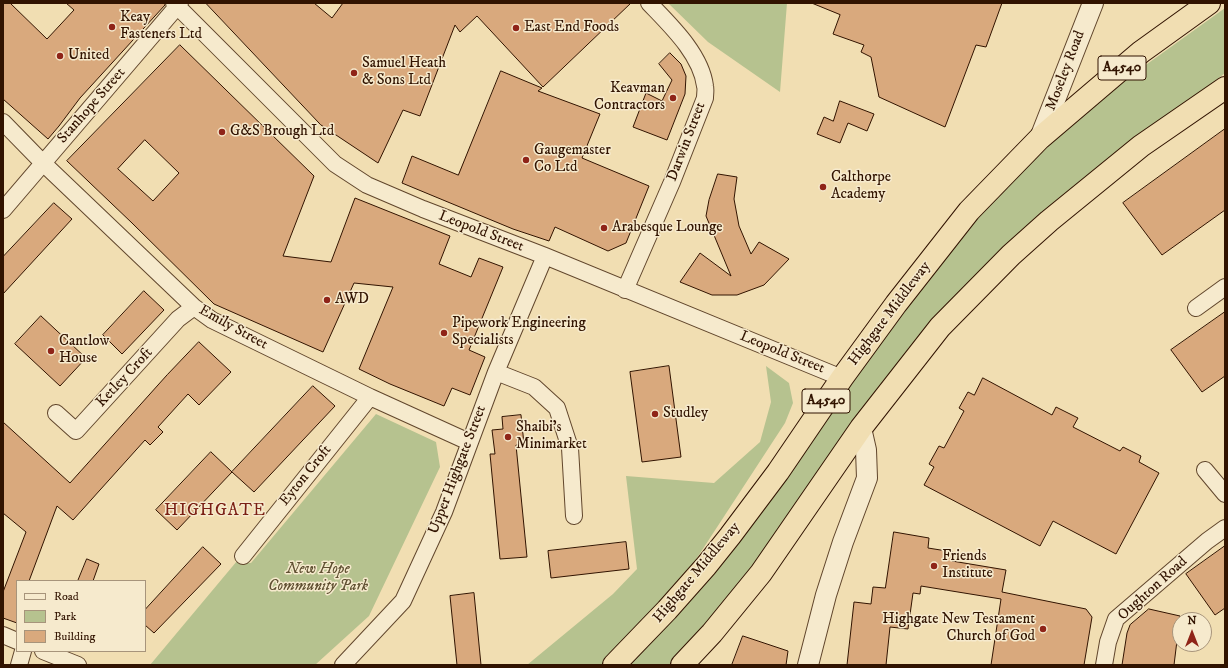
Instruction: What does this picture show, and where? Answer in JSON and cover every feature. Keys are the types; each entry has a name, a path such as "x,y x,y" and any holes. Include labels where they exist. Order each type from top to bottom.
{"highway":[{"name":"Highgate Middleway","path":"614,665 667,610 706,566 778,472 842,378 896,304 969,211 1040,138 1141,52 1209,3"},
{"name":"A4540","path":"682,665 712,633 761,572 861,428 940,327 1011,255 1049,221 1142,146 1225,88"}],"street":[{"name":"Darwin Street","path":"625,290 672,182 705,98 706,86 701,70 684,42 649,3"},
{"name":"Moseley Road","path":"1040,138 1093,3"},
{"name":"Leopold Street","path":"177,4 335,164 367,185 423,209 545,256 842,378"},
{"name":"Stanhope Street","path":"3,210 177,4"},
{"name":"Emily Street","path":"3,122 43,163 194,307 212,320 370,397 469,442"},
{"name":"Upper Highgate Street","path":"343,665 403,601 444,512 496,372 545,256"},
{"path":"1196,308 1225,287"},
{"name":"Ketley Croft","path":"56,413 76,431 178,320 194,307"},
{"path":"496,372 534,387 557,408 570,448 574,516"},
{"name":"Eyton Croft","path":"243,556 370,397"},
{"path":"808,665 826,595 843,542 867,478 866,450 861,428"},
{"path":"1205,470 1225,494"},
{"name":"Oughton Road","path":"1104,665 1108,642 1116,619 1207,540 1225,528"},
{"path":"3,635 16,641"},
{"path":"19,665 23,652"},
{"path":"46,652 78,665"}],"green space":[{"path":"668,3 787,3 780,92 708,42"},
{"path":"1225,8 1225,73 1173,115 1027,227 735,591 669,665 629,665 891,326 988,204 1082,114 1129,77"},
{"path":"766,366 789,383 793,403 785,423 693,564 650,617 604,665 527,665 613,594 637,569 626,476 714,483 760,442 771,402"},
{"name":"New Hope Community Park","path":"376,414 436,442 440,467 369,616 315,665 150,665 237,561 251,563"}],"building":[{"path":"3,3 10,3 47,39 74,10 66,3 165,3 165,5 80,98 48,139 3,99"},
{"name":"Samuel Heath & Sons Ltd","path":"206,3 314,3 332,18 343,3 631,3 543,87 477,16 460,32 455,25 420,116 403,110 378,163 321,125"},
{"path":"812,3 1002,3 986,47 976,45 945,127 879,97 871,57 861,52 864,45 833,34 840,15"},
{"path":"180,45 314,176 283,256 331,262 355,198 450,236 439,264 471,277 479,258 503,267 469,350 485,357 470,395 452,388 444,406 390,384 359,369 393,287 354,283 323,352 214,304 67,161","holes":["145,140 179,173 153,201 118,169"]},
{"name":"Keavman Contractors","path":"670,53 681,64 686,76 685,94 667,140 633,127 646,93 662,101 672,80 659,64"},
{"path":"501,71 542,88 538,91 600,114 582,158 649,186 626,243 608,251 555,227 549,241 513,229 402,183 412,156 458,175"},
{"path":"840,101 874,114 867,131 848,123 840,143 817,134 824,117 833,121"},
{"path":"1225,129 1225,210 1162,255 1123,203"},
{"path":"718,174 737,177 734,199 739,226 751,254 759,242 789,259 764,285 737,295 712,295 680,282 700,253 731,276 706,216 709,200"},
{"path":"54,203 72,219 3,294 3,257"},
{"path":"144,291 164,310 122,354 103,335"},
{"path":"1225,312 1225,376 1202,392 1171,350"},
{"name":"Cantlow House","path":"41,316 86,358 60,386 15,344"},
{"path":"199,342 231,372 199,405 188,394 158,427 163,432 150,445 145,440 73,520 57,506 29,580 16,580 16,623 3,618 3,592 26,532 3,513 3,422 70,483 167,375"},
{"name":"Studley","path":"669,366 681,457 642,462 630,372"},
{"path":"983,378 1052,415 1056,407 1078,418 1073,427 1120,451 1123,447 1141,456 1139,462 1159,473 1116,554 1053,521 1040,546 924,485 934,467 929,464 939,446 944,448 964,411 959,408 968,392 974,395"},
{"path":"313,386 335,406 254,492 232,472"},
{"path":"521,415 524,444 516,445 527,557 500,559 490,454 495,454 492,430 503,429 502,417"},
{"path":"211,452 232,472 177,530 156,510"},
{"path":"894,532 929,538 928,548 953,552 952,561 1006,570 1002,592 1086,609 1092,617 1084,665 991,665 1001,599 921,586 920,594 913,593 908,629 890,627 886,665 847,665 854,602 871,604 873,587 885,588"},
{"path":"626,542 629,569 551,578 548,551"},
{"path":"1225,546 1225,608 1215,615 1186,574"},
{"path":"203,547 221,564 154,633 146,626 146,609"},
{"path":"87,559 99,564 93,580 78,580"},
{"path":"474,593 481,665 457,665 450,596"},
{"path":"1149,609 1172,614 1172,652 1176,652 1174,665 1122,665 1127,633 1130,625"},
{"path":"743,636 788,651 786,665 732,665"}],"place":[{"name":"Keay Fasteners Ltd","path":"112,27"},
{"name":"East End Foods","path":"516,28"},
{"name":"United","path":"60,56"},
{"name":"Samuel Heath & Sons Ltd","path":"354,73"},
{"name":"Keavman Contractors","path":"673,98"},
{"name":"G&S Brough Ltd","path":"222,132"},
{"name":"Gaugemaster Co Ltd","path":"526,160"},
{"name":"Calthorpe Academy","path":"823,187"},
{"name":"Arabesque Lounge","path":"604,228"},
{"name":"AWD","path":"327,300"},
{"name":"Pipework Engineering Specialists","path":"444,333"},
{"name":"Cantlow House","path":"51,351"},
{"name":"Studley","path":"655,414"},
{"name":"Shaibi's Minimarket","path":"508,437"},
{"name":"Friends Institute","path":"934,566"},
{"name":"Highgate New Testament Church of God","path":"1043,629"}],"district":[{"name":"HIGHGATE","path":"215,511"}]}
